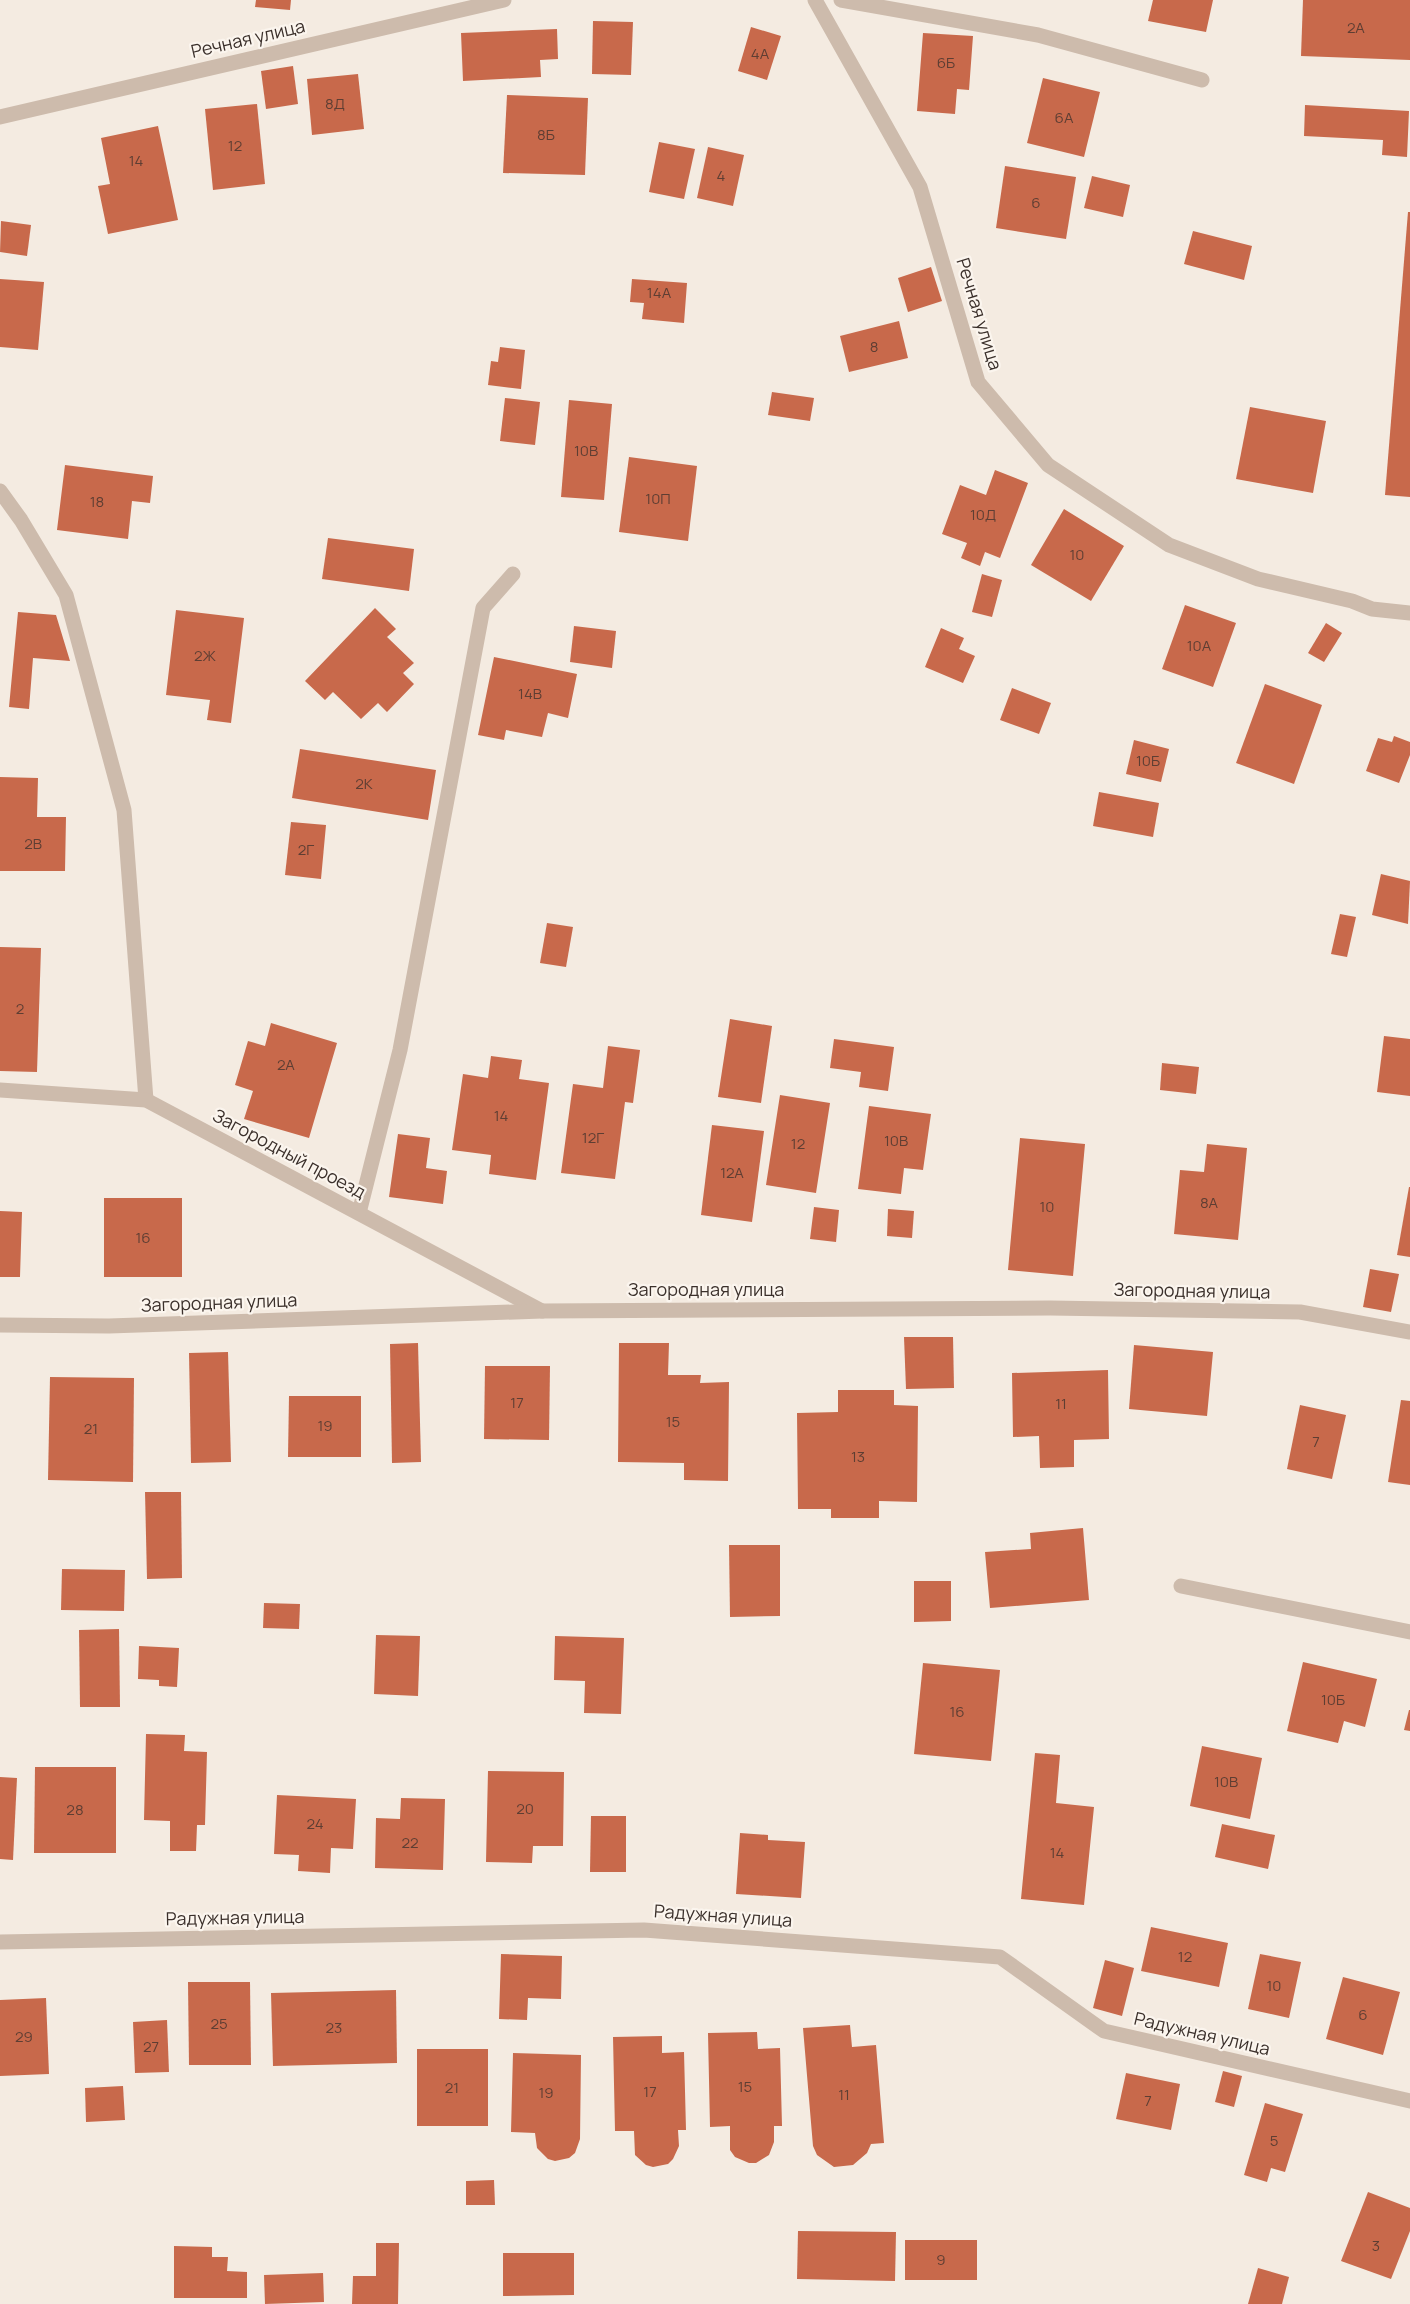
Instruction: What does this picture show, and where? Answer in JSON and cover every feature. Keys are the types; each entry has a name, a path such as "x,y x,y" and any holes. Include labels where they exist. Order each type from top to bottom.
{"street":[{"name":"Речная улица","path":"0,117 504,0"},
{"name":"Речная улица","path":"815,0 920,187 978,382 1048,465 1169,545 1258,579 1352,601 1372,609 1410,614"},
{"path":"842,0 1038,35 1202,80"},
{"path":"0,492 21,520 66,595 124,810 146,1100"},
{"path":"359,1213 400,1050 483,608 513,574"},
{"name":"Загородный проезд","path":"0,1090 146,1100 542,1311"},
{"name":"Загородная улица","path":"0,1325 109,1326 542,1311 1050,1308 1288,1312 1410,1332"},
{"path":"1181,1586 1410,1632"},
{"name":"Радужная улица","path":"0,1942 644,1930 1000,1957 1104,2031 1410,2101"}],"building":[{"path":"256,0 291,0 290,10 255,7"},
{"path":"1153,0 1213,0 1206,32 1148,21"},
{"path":"1303,0 1410,0 1410,60 1301,56"},
{"path":"593,21 633,22 631,75 592,74"},
{"path":"751,27 781,36 767,80 738,71"},
{"path":"557,29 558,59 540,60 541,77 463,81 461,33"},
{"path":"923,33 973,36 969,90 957,89 955,114 917,111"},
{"path":"293,66 298,104 266,109 261,71"},
{"path":"358,74 364,129 312,135 307,79"},
{"path":"1043,78 1100,92 1084,157 1027,143"},
{"path":"507,95 588,98 585,175 503,173"},
{"path":"257,104 265,184 213,190 205,109"},
{"path":"1305,105 1409,111 1407,157 1382,155 1383,140 1304,136"},
{"path":"158,126 178,220 108,234 98,186 110,184 101,138"},
{"path":"659,142 695,149 684,199 649,192"},
{"path":"708,147 744,155 733,206 697,198"},
{"path":"1005,166 1076,177 1066,239 996,228"},
{"path":"1092,176 1130,185 1123,217 1084,208"},
{"path":"1408,212 1410,212 1410,497 1385,495"},
{"path":"1,221 31,225 27,256 0,252"},
{"path":"1193,231 1252,246 1244,280 1184,264"},
{"path":"931,267 942,301 908,312 898,278"},
{"path":"0,279 44,282 38,350 0,347"},
{"path":"632,279 687,283 684,323 642,319 644,303 630,302"},
{"path":"899,321 908,358 849,372 840,336"},
{"path":"500,347 525,350 521,389 488,385 491,361 498,362"},
{"path":"772,392 814,398 810,421 768,415"},
{"path":"505,398 540,402 535,445 500,441"},
{"path":"569,400 612,404 604,500 561,497"},
{"path":"1250,407 1326,421 1313,493 1236,479"},
{"path":"629,457 697,466 688,541 619,532"},
{"path":"65,465 153,476 150,503 132,501 128,539 57,530"},
{"path":"995,470 1028,483 1000,558 985,552 980,566 961,558 967,543 942,534 960,485 986,495"},
{"path":"1064,509 1124,546 1091,601 1031,565"},
{"path":"328,538 414,549 409,591 322,579"},
{"path":"982,574 1002,580 992,617 972,612"},
{"path":"1185,605 1236,623 1213,687 1162,669"},
{"path":"375,608 396,629 387,637 414,663 403,673 414,684 387,712 378,703 361,719 333,692 325,700 305,681"},
{"path":"176,610 244,618 231,723 207,720 210,700 166,695"},
{"path":"18,612 56,615 70,661 33,658 29,709 9,707"},
{"path":"1326,623 1342,633 1324,662 1308,653"},
{"path":"574,626 616,631 612,668 570,662"},
{"path":"941,628 964,638 959,649 975,656 963,683 925,667"},
{"path":"494,657 577,674 568,718 548,713 542,737 506,730 504,740 478,735"},
{"path":"1265,684 1322,705 1294,784 1236,763"},
{"path":"1012,688 1051,703 1039,734 1000,720"},
{"path":"1394,736 1410,742 1410,755 1399,783 1366,771 1378,738 1392,742"},
{"path":"1134,740 1169,749 1161,782 1126,774"},
{"path":"300,749 436,770 428,820 292,798"},
{"path":"0,777 38,778 37,817 66,817 65,871 0,871"},
{"path":"1099,792 1159,803 1153,837 1093,826"},
{"path":"291,822 326,825 321,879 285,875"},
{"path":"1381,874 1410,881 1408,924 1372,915"},
{"path":"1340,914 1356,917 1347,957 1331,954"},
{"path":"547,923 573,927 566,967 540,963"},
{"path":"0,947 41,948 37,1072 0,1071"},
{"path":"730,1019 772,1026 761,1103 718,1097"},
{"path":"271,1023 337,1043 309,1138 244,1119 253,1091 235,1085 248,1041 265,1046"},
{"path":"1384,1036 1410,1039 1410,1096 1377,1092"},
{"path":"834,1039 894,1047 888,1091 859,1087 861,1072 830,1068"},
{"path":"608,1046 640,1050 633,1103 625,1102 615,1179 561,1173 573,1084 603,1088"},
{"path":"491,1056 522,1060 519,1079 549,1083 536,1180 489,1174 491,1155 452,1150 463,1074 488,1078"},
{"path":"1162,1063 1199,1067 1196,1094 1160,1090"},
{"path":"780,1095 830,1103 816,1193 766,1185"},
{"path":"869,1106 931,1114 923,1170 904,1168 901,1194 858,1189"},
{"path":"712,1125 764,1131 752,1222 701,1215"},
{"path":"398,1134 430,1138 426,1168 447,1171 443,1204 389,1197"},
{"path":"1020,1138 1085,1144 1073,1276 1008,1270"},
{"path":"1207,1144 1247,1148 1238,1240 1174,1234 1180,1170 1204,1172"},
{"path":"1410,1187 1410,1257 1397,1255"},
{"path":"104,1198 182,1198 182,1277 104,1277"},
{"path":"814,1207 839,1210 836,1242 810,1239"},
{"path":"888,1209 914,1211 912,1238 887,1236"},
{"path":"0,1211 22,1212 20,1277 0,1277"},
{"path":"1370,1269 1399,1274 1391,1312 1363,1307"},
{"path":"904,1337 953,1337 954,1388 906,1389"},
{"path":"418,1343 421,1462 392,1463 390,1344"},
{"path":"619,1343 669,1343 668,1375 701,1375 700,1383 729,1382 728,1481 684,1480 684,1463 618,1462"},
{"path":"1134,1345 1213,1352 1207,1416 1129,1409"},
{"path":"228,1352 231,1462 191,1463 189,1353"},
{"path":"485,1366 550,1366 549,1440 484,1439"},
{"path":"1108,1370 1109,1439 1074,1440 1074,1467 1040,1468 1039,1436 1013,1437 1012,1373"},
{"path":"50,1377 134,1378 133,1482 48,1480"},
{"path":"838,1390 894,1390 894,1405 918,1406 917,1502 879,1501 879,1518 831,1518 831,1509 798,1509 797,1413 838,1412"},
{"path":"289,1396 361,1396 361,1457 288,1457"},
{"path":"1401,1400 1410,1401 1410,1485 1388,1482"},
{"path":"1300,1405 1346,1415 1332,1479 1287,1469"},
{"path":"145,1492 181,1492 182,1578 147,1579"},
{"path":"1083,1528 1089,1600 990,1608 985,1552 1031,1549 1030,1533"},
{"path":"729,1545 780,1545 780,1616 730,1617"},
{"path":"62,1569 125,1570 124,1611 61,1610"},
{"path":"914,1581 951,1581 951,1621 914,1622"},
{"path":"264,1603 300,1604 299,1629 263,1628"},
{"path":"119,1629 120,1707 80,1707 79,1630"},
{"path":"376,1635 420,1636 418,1696 374,1694"},
{"path":"555,1636 624,1638 621,1714 584,1713 585,1681 554,1680"},
{"path":"139,1646 179,1648 177,1687 159,1686 159,1680 138,1679"},
{"path":"1303,1662 1377,1679 1365,1727 1344,1721 1338,1743 1287,1731"},
{"path":"923,1663 1000,1670 991,1761 914,1754"},
{"path":"1410,1710 1410,1731 1404,1730"},
{"path":"146,1734 185,1735 184,1751 207,1752 205,1825 197,1825 196,1851 170,1851 170,1821 144,1820"},
{"path":"1202,1746 1262,1758 1250,1819 1190,1806"},
{"path":"1035,1753 1060,1755 1056,1803 1094,1807 1084,1905 1021,1899"},
{"path":"35,1767 116,1767 116,1853 34,1853"},
{"path":"488,1771 564,1772 563,1846 533,1846 532,1863 486,1862"},
{"path":"0,1777 17,1778 13,1860 0,1859"},
{"path":"277,1795 356,1799 353,1849 331,1848 330,1873 298,1871 299,1855 274,1854"},
{"path":"401,1798 445,1799 443,1870 375,1868 376,1818 400,1819"},
{"path":"591,1816 626,1816 626,1872 590,1872"},
{"path":"1222,1824 1275,1835 1268,1869 1215,1857"},
{"path":"740,1833 768,1835 768,1840 805,1842 801,1898 736,1894"},
{"path":"1151,1927 1228,1943 1219,1987 1141,1971"},
{"path":"501,1954 562,1956 561,1999 528,1998 527,2020 499,2019"},
{"path":"1260,1954 1301,1962 1289,2018 1248,2009"},
{"path":"1105,1960 1134,1968 1122,2016 1093,2008"},
{"path":"1343,1977 1400,1992 1383,2055 1326,2039"},
{"path":"188,1982 250,1982 251,2065 189,2065"},
{"path":"396,1990 397,2063 273,2066 271,1993"},
{"path":"46,1998 49,2074 0,2076 0,2000"},
{"path":"167,2020 169,2072 135,2073 133,2022"},
{"path":"850,2025 852,2047 876,2045 884,2143 871,2144 867,2153 853,2165 834,2167 817,2155 813,2146 803,2028"},
{"path":"757,2032 758,2049 780,2048 782,2126 774,2126 774,2142 769,2155 756,2163 749,2163 735,2157 730,2150 730,2126 710,2127 708,2033"},
{"path":"662,2036 662,2053 684,2052 686,2130 678,2130 679,2146 673,2159 668,2164 653,2167 646,2165 635,2155 634,2131 615,2131 613,2037"},
{"path":"417,2049 488,2049 488,2126 417,2126"},
{"path":"513,2053 581,2055 580,2139 575,2153 569,2158 555,2161 548,2159 537,2148 535,2133 511,2132"},
{"path":"1223,2071 1242,2076 1234,2107 1215,2102"},
{"path":"1126,2073 1180,2084 1171,2130 1116,2119"},
{"path":"123,2086 125,2120 86,2122 85,2088"},
{"path":"1265,2103 1303,2114 1285,2172 1271,2168 1267,2182 1244,2175"},
{"path":"494,2180 495,2205 466,2205 466,2181"},
{"path":"1368,2192 1410,2208 1410,2231 1391,2279 1341,2261"},
{"path":"798,2231 896,2232 895,2281 797,2279"},
{"path":"905,2240 977,2240 977,2280 905,2280"},
{"path":"376,2243 399,2243 398,2304 352,2304 353,2276 376,2276"},
{"path":"174,2246 212,2247 212,2257 228,2257 227,2271 247,2272 247,2298 174,2298"},
{"path":"503,2253 574,2253 574,2295 503,2296"},
{"path":"1258,2268 1289,2277 1282,2304 1248,2304"},
{"path":"323,2273 324,2302 265,2304 264,2275"}]}
